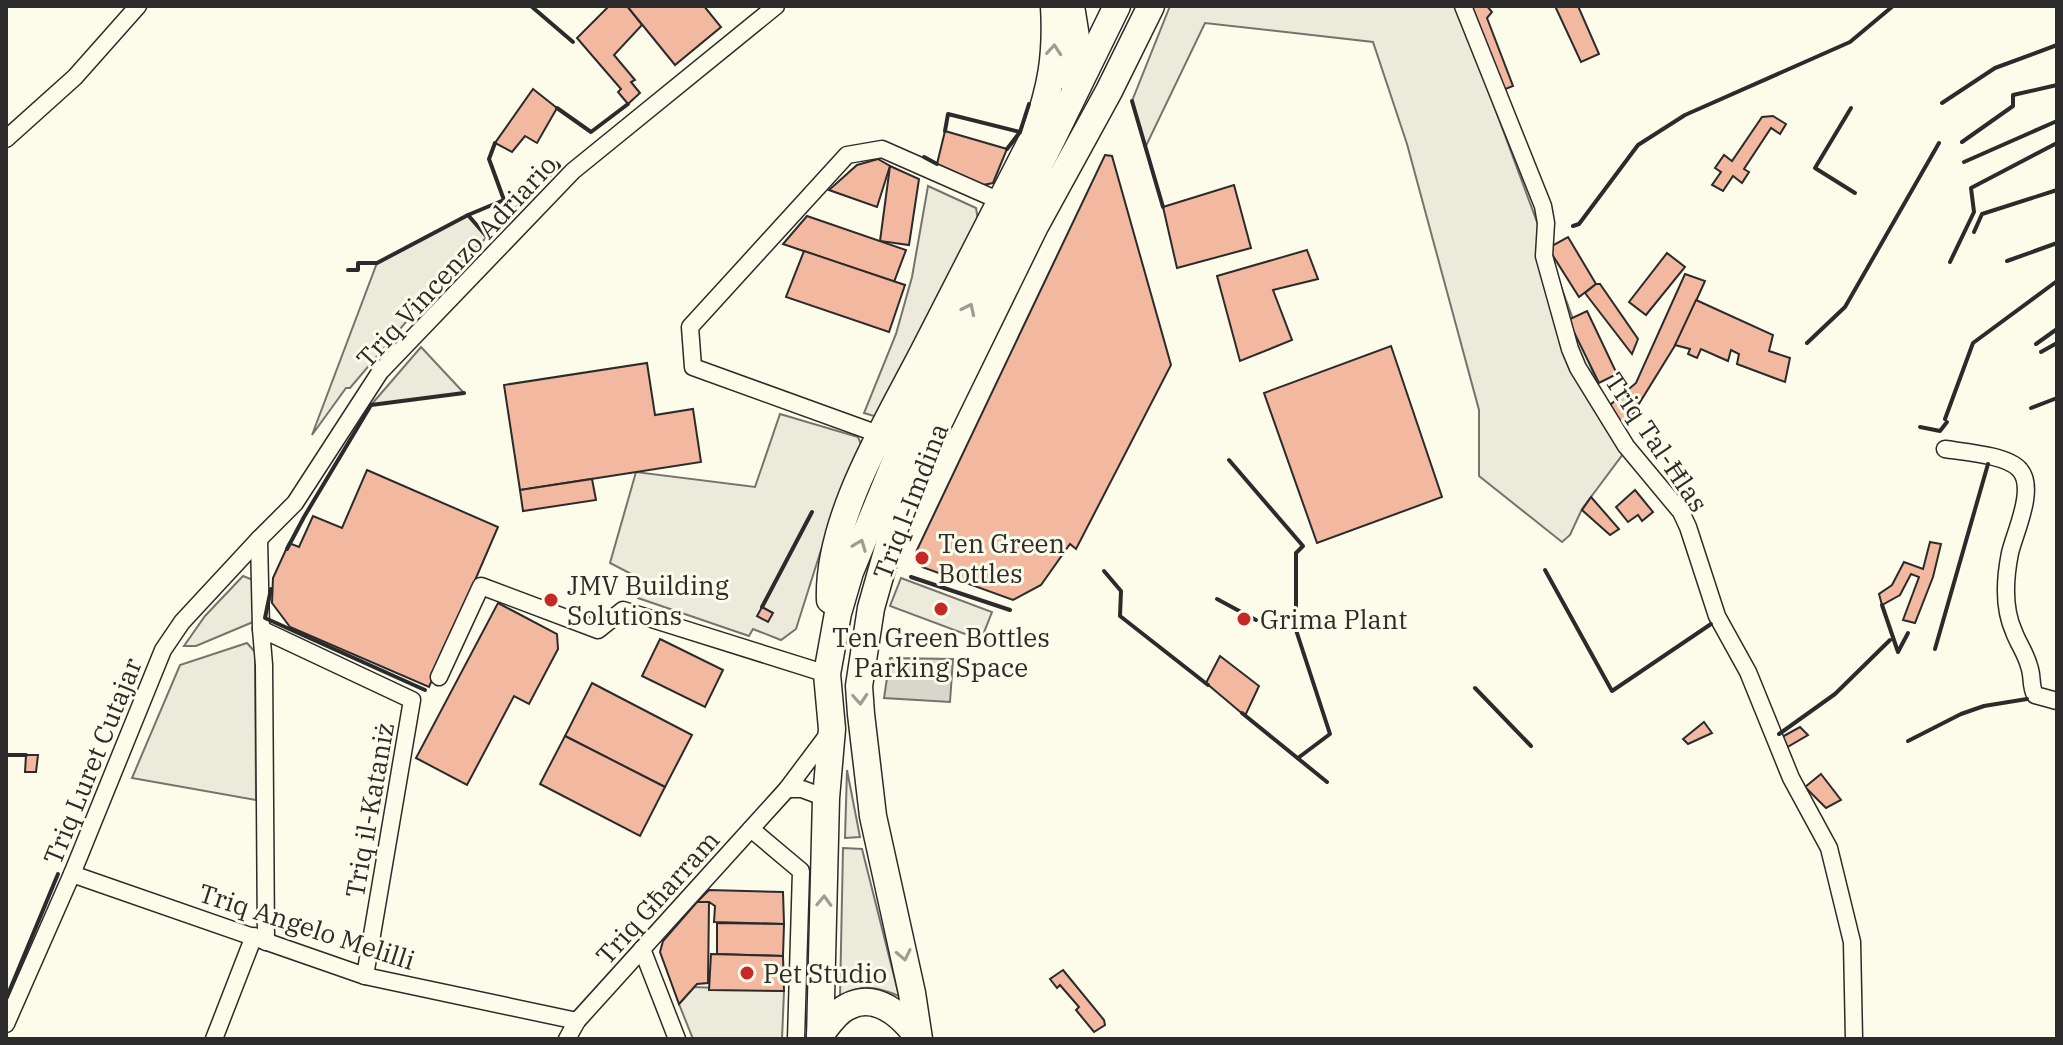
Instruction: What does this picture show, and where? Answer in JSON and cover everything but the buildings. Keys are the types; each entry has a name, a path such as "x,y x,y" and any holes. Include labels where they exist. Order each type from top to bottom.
{"highway":[{"path":"832,647 830,585 842,520 881,435 1034,136 1050,91 1056,43 1054,6"},
{"path":"1064,111 1076,52 1071,6"},
{"name":"Triq l-Imdina","path":"812,1038 832,729 827,674 838,613 870,518 901,448 1117,6"},
{"path":"1035,226 1117,49 1125,26 1127,6"},
{"name":"Triq l-Imdina","path":"918,1038 912,993 873,816 859,686 871,608 890,541 921,459 1035,226 1151,6"},
{"path":"812,1038 846,1007 866,1002 892,1010 906,1021 918,1038"}],"street":[{"path":"6,139 75,77 138,6"},
{"name":"Triq Vincenzo Adriario","path":"259,539 295,503 380,372 573,171 776,6"},
{"name":"Triq Tal-Ħlas","path":"1463,6 1543,206 1546,223 1544,256 1574,358 1626,446 1681,512 1717,616 1748,672 1791,778 1829,848 1852,942 1854,1039"},
{"path":"881,435 693,367 690,327 847,155 882,149 1000,201"},
{"path":"1945,449 2009,462 2019,468 2025,477 2024,508 2010,553 2006,598 2012,629 2029,663 2031,687 2035,695 2057,701"},
{"path":"214,1039 260,939 264,665 259,539"},
{"name":"Triq Luret Cutajar","path":"6,1024 72,874 163,650 201,600 259,539"},
{"path":"439,677 481,586 598,630 623,610 827,674"},
{"name":"Triq il-Kataniż","path":"261,629 412,700 365,976"},
{"name":"Triq Għarram","path":"567,1039 577,1021 787,789 832,729"},
{"path":"787,789 802,789 826,798"},
{"path":"751,829 801,871 812,1038"},
{"name":"Triq Angelo Melilli","path":"72,874 365,976 577,1021"},
{"path":"642,949 677,1039"}],"shaded area":[{"path":"1170,6 1457,6 1623,454 1582,509 1570,535 1562,542 1479,476 1479,410 1407,144 1373,42 1205,23 1145,148 1132,101"},
{"path":"928,186 976,208 978,220 885,412 874,416 864,413 896,334 912,277"},
{"path":"468,215 487,237 412,308 412,315 350,388 346,388 312,435 377,263"},
{"path":"421,347 464,393 371,405"},
{"path":"780,414 858,437 863,449 821,550 796,629 781,640 753,629 749,636 638,598 643,580 610,563 636,472 755,487"},
{"path":"243,576 253,580 253,622 196,646 184,646 205,616"},
{"name":"Ten Green Bottles Parking Space","path":"901,578 992,612 981,640 890,606"},
{"path":"247,643 255,652 256,800 132,778 180,665"},
{"path":"890,658 953,659 950,702 884,698"},
{"path":"847,770 860,837 845,838"},
{"path":"843,848 862,849 899,996 869,988 840,997"},
{"path":"694,987 784,991 782,1039 693,1039 679,1004"}],"wall":[{"path":"531,6 573,42"},
{"path":"1573,226 1579,224 1638,145 1685,115 1850,42 1893,6"},
{"path":"1942,103 1995,68 2057,45"},
{"path":"1962,142 2013,106 2013,95 2057,85"},
{"path":"1132,101 1163,207"},
{"path":"557,108 591,132 628,104"},
{"path":"1020,132 1029,104"},
{"path":"1851,108 1815,168 1855,193"},
{"path":"945,131 948,114 1020,132 1007,149"},
{"path":"1964,162 2057,121"},
{"path":"348,270 358,270 358,263 377,263 468,215 504,200 489,159 495,143"},
{"path":"1807,343 1845,307 1939,143"},
{"path":"1950,262 1974,212 1971,188 2057,143"},
{"path":"924,157 937,164"},
{"path":"468,215 487,237 559,166 556,163"},
{"path":"1974,232 1982,214 2057,190"},
{"path":"2007,261 2057,243"},
{"path":"1945,419 1973,343 2057,281"},
{"path":"2036,344 2057,329"},
{"path":"2041,352 2057,343"},
{"path":"287,549 371,405 464,393"},
{"path":"2031,408 2057,398"},
{"path":"1920,427 1940,431 1947,422"},
{"path":"1229,460 1303,546 1296,553 1296,630 1330,734 1298,758"},
{"path":"1935,649 1988,464"},
{"path":"762,607 812,512"},
{"path":"1545,570 1612,691 1711,624"},
{"path":"1104,571 1121,591 1120,616 1208,685"},
{"path":"911,577 1010,610"},
{"path":"271,589 265,618 425,690"},
{"path":"1217,599 1256,620"},
{"path":"1882,605 1898,652 1908,633"},
{"path":"1779,734 1835,694 1890,640"},
{"path":"1475,688 1531,746"},
{"path":"1908,741 1961,714 1984,706 2027,699"},
{"path":"1242,713 1327,782"},
{"path":"6,755 26,755"},
{"path":"6,999 58,874"}],"place":[{"name":"Ten Green Bottles","path":"922,558"},
{"name":"JMV Building Solutions","path":"551,600"},
{"name":"Ten Green Bottles Parking Space","path":"941,609"},
{"name":"Grima Plant","path":"1244,619"},
{"name":"Pet Studio","path":"747,973"}]}
